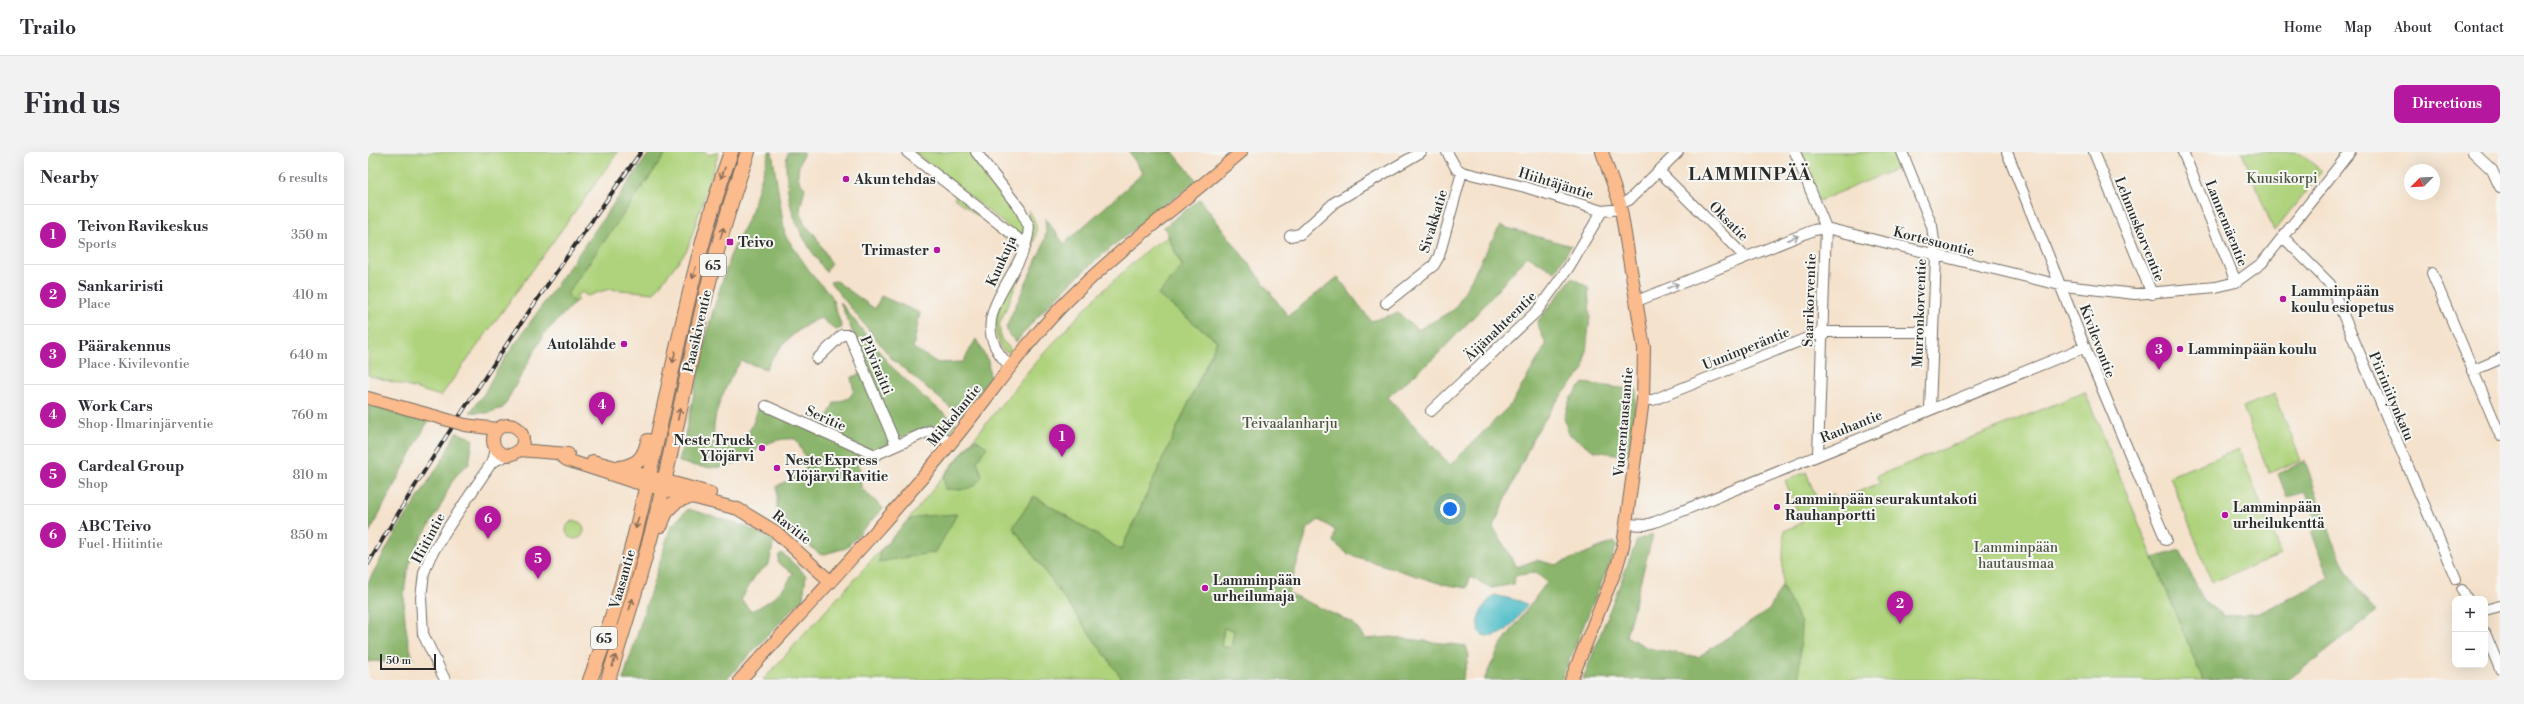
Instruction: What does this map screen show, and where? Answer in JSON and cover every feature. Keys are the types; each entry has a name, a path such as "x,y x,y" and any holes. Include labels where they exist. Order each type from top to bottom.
{"highway":[{"name":"Paasikiventie","path":"647,480 696,265 731,152"},
{"name":"Paasikiventie","path":"664,484 695,336 721,233 748,152"},
{"path":"620,468 632,466 642,457 660,396 667,388"},
{"name":"Vaasantie","path":"590,680 614,607 647,480"},
{"name":"Vaasantie","path":"608,680 645,559 664,484"},
{"name":"65","path":"645,559 656,543 666,511 678,500 694,496"}],"main road":[{"name":"Mikkolantie","path":"740,680 831,582 951,444 1010,366 1084,284 1241,152"},
{"name":"Vuorentaustantie","path":"1571,680 1616,569 1627,524 1643,400 1644,348 1620,207 1602,152"},
{"path":"368,398 465,426 517,448 537,450 560,455 569,454 620,468 647,480"},
{"path":"492,437 504,425 513,425 520,430 517,448"},
{"path":"560,455 567,460 647,480"},
{"name":"Ravitie","path":"647,480 713,494 728,505 776,532 831,582"},
{"name":"Ravitie","path":"664,484 694,496 728,505"}],"street":[{"path":"907,152 1025,244"},
{"name":"Kuukuja","path":"976,152 1027,220 1029,232 1025,244 992,313 989,327 994,347 1010,366"},
{"path":"1290,236 1300,234 1335,202 1421,152"},
{"path":"1447,152 1456,168 1462,172"},
{"path":"1620,207 1660,171 1678,152"},
{"name":"Saarikorventie","path":"1795,152 1826,228 1818,454"},
{"name":"Murronkorventie","path":"1902,152 1932,226 1936,256 1930,409"},
{"name":"Kivilevontie","path":"2007,152 2085,347 2166,540"},
{"name":"Lehmuskorventie","path":"2094,152 2152,294"},
{"name":"Lannemäentie","path":"2183,152 2236,282"},
{"path":"2236,282 2256,268 2283,237 2350,152"},
{"path":"2473,152 2492,170 2500,186"},
{"name":"Oksatie","path":"1660,171 1745,257"},
{"name":"Hiihtäjäntie","path":"1462,172 1525,187 1602,212 1620,207"},
{"name":"Sivakkatie","path":"1386,303 1434,265 1439,256 1462,172"},
{"name":"Äijänahteentie","path":"1431,411 1537,311 1569,267 1602,212"},
{"name":"Kortesuontie","path":"1636,301 1814,230 1826,228 2060,285 2126,294 2152,294 2216,287 2236,282"},
{"name":"Piiriniitynkatu","path":"2283,237 2330,284 2456,579"},
{"path":"2432,273 2500,435"},
{"name":"Uuninperäntie","path":"1643,400 1653,400 1822,332 1932,332"},
{"name":"Pilviraitti","path":"817,359 842,335 850,335 896,445"},
{"name":"Rauhantie","path":"1627,524 1649,524 1818,454 2085,347"},
{"path":"2472,371 2500,359"},
{"name":"Seritie","path":"766,406 875,455 896,445"},
{"path":"896,445 929,431 937,433 951,444"},
{"name":"Hiitintie","path":"445,680 423,634 420,598 424,573 430,556 492,462 492,437"},
{"path":"492,462 517,448"},
{"path":"2462,590 2465,596"},
{"path":"2488,609 2500,606"},
{"path":"2488,640 2500,669"}],"green space":[{"path":"368,152 618,152 441,396 368,375"},
{"path":"650,152 667,152 567,294 575,302 544,334 503,408 487,413 470,412 484,394 496,371"},
{"path":"667,152 705,152 709,155 719,152 687,250 654,293 609,289 587,296 582,292 576,296 578,300 575,302 567,294"},
{"path":"769,152 772,152 785,235 813,276 831,295 842,328 836,330 821,318 805,326 789,339 775,354 766,369 741,361 720,402 714,424 714,435 716,445 734,442 745,436 753,424 758,408 769,410 867,454 859,458 861,488 883,508 846,548 821,555 777,521 777,486 803,473 808,463 796,439 773,441 741,460 722,467 700,467 679,462 710,321 730,256 752,210"},
{"path":"788,152 804,152 798,171 799,180 805,188 800,209 804,224 815,235 831,263 826,272 811,250 794,218 788,194 786,162"},
{"path":"914,152 972,152 1012,204 1025,226 1021,237"},
{"path":"1129,152 1173,152 1197,181 1125,236 1079,276 1036,319 1016,342 1009,335 1006,327 1044,243 1046,231 1045,218 1064,244 1143,173"},
{"path":"1799,152 1898,152 1903,166 1819,201"},
{"name":"Kuusikorpi","path":"2242,152 2298,152 2322,171 2274,231"},
{"path":"957,194 984,216 982,219 954,198"},
{"name":"Teivaalanharju","path":"1200,199 1288,316 1338,277 1371,321 1398,313 1418,330 1455,309 1500,226 1571,246 1555,272 1527,256 1481,309 1435,357 1388,397 1450,465 1512,403 1546,345 1537,322 1572,278 1588,287 1590,317 1584,369 1557,401 1534,436 1493,527 1517,567 1536,560 1556,565 1613,542 1617,545 1561,680 1484,680 1500,646 1547,582 1535,572 1515,576 1514,584 1492,588 1470,577 1467,588 1442,584 1348,554 1333,542 1335,530 1319,520 1308,528 1288,593 1353,623 1365,639 1391,637 1466,646 1469,656 1462,680 1123,680 1013,527 1034,496 1121,550 1217,341 1158,295 1182,266 1164,227","holes":["1224,628 1234,630 1231,648 1221,646"]},
{"path":"1029,210 1035,222 1036,232 1029,254 1025,253"},
{"path":"994,225 1015,241 1018,248 992,228"},
{"path":"1168,237 1182,266 1158,295 1217,341 1121,550 1034,496 1013,527 1123,680 763,680 908,520 1034,364 1097,296 1149,248"},
{"path":"1022,260 1026,261 999,325 1001,339 1013,352 1008,352 1002,349 997,337 997,315 1006,292"},
{"path":"836,281 875,309 881,296 920,313 913,348 938,363 963,362 976,339 988,361 990,376 962,417 892,359 830,282"},
{"path":"840,302 890,365 920,394 956,423 951,431 944,432 930,426 897,439"},
{"path":"863,372 893,442 872,452 822,429 834,403 849,398 854,391 851,378"},
{"path":"1583,383 1637,390 1629,456 1594,451 1569,434 1564,418 1570,399"},
{"name":"Lamminpään hautausmaa","path":"2085,392 2203,680 1799,680 1801,623 1782,586 1784,531 1802,523 1785,481 1806,472 1817,500 1833,494 1836,501 1880,483 1877,476"},
{"path":"2275,394 2301,461 2269,473 2243,407"},
{"path":"368,404 428,421 368,535"},
{"path":"456,432 473,439 469,464 462,469 450,485 436,515 417,545 407,572 404,601 405,616 406,630 413,659 387,662 369,661 368,663 368,582 393,537 444,457"},
{"path":"975,439 987,447 977,461 982,475 979,481 966,489 945,489 944,476"},
{"name":"Lamminpään urheilukenttä","path":"2239,449 2281,555 2212,582 2170,476"},
{"path":"2305,461 2333,541 2342,561 2363,596 2376,612 2288,680 2203,680 2153,558 2180,550 2204,602 2225,616 2259,613 2329,579 2312,533 2319,525 2306,492 2287,497 2278,474"},
{"path":"688,509 745,526 774,541 769,564 755,576 741,600 751,611 776,596 790,579 793,573 778,563 779,555 782,553 806,575 803,598 726,680 623,680 671,526"},
{"path":"957,514 936,552 879,562 880,551 908,520 923,516"},
{"path":"575,521 581,524 584,530 581,536 575,539 569,536 566,530 569,524"},
{"path":"1653,534 1626,636 1648,648 1698,657 1769,610 1782,586 1801,623 1799,680 1583,679 1637,540"},
{"path":"1224,628 1234,630 1231,648 1221,646"}],"water":[{"path":"1494,595 1520,601 1527,605 1513,623 1503,632 1490,636 1482,635 1479,629 1478,618 1486,603"}],"railway":[{"path":"368,564 432,459 500,355 641,152"}],"place":[{"name":"Akun tehdas","path":"846,179"},
{"name":"Teivo","path":"730,242"},
{"name":"Trimaster","path":"937,250"},
{"name":"Lamminpään koulu esiopetus","path":"2283,299"},
{"name":"Autolähde","path":"624,344"},
{"name":"Lamminpään koulu","path":"2180,349"},
{"name":"Päärakennus","path":"2159,370"},
{"name":"Work Cars","path":"602,425"},
{"name":"Neste Truck Ylöjärvi","path":"762,448"},
{"name":"Teivon Ravikeskus","path":"1062,457"},
{"name":"Neste Express Ylöjärvi Ravitie","path":"777,468"},
{"name":"Lamminpään seurakuntakoti Rauhanportti","path":"1777,507"},
{"name":"Lamminpään urheilukenttä","path":"2225,515"},
{"name":"ABC Teivo","path":"488,539"},
{"name":"Cardeal Group","path":"538,579"},
{"name":"Lamminpään urheilumaja","path":"1205,588"},
{"name":"Sankariristi","path":"1900,624"}],"district":[{"name":"LAMMINPÄÄ","path":"1750,174"}]}
